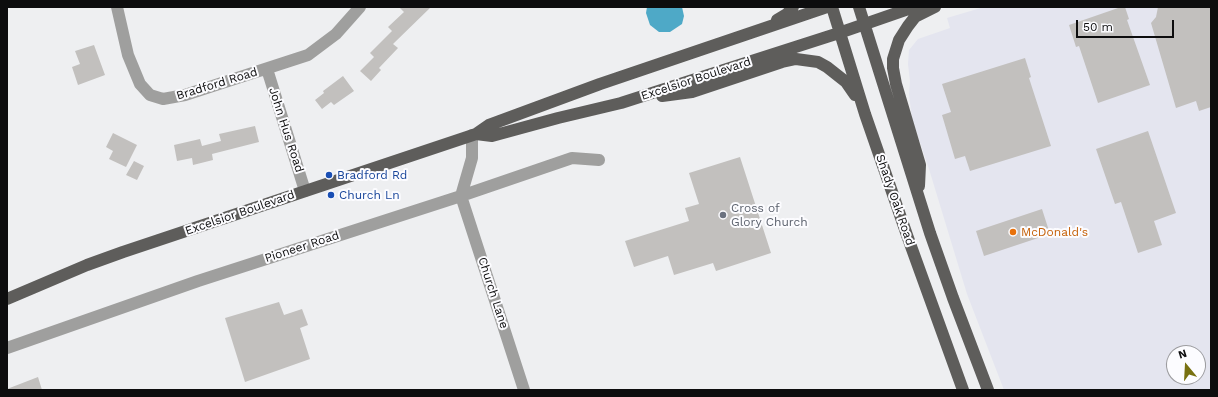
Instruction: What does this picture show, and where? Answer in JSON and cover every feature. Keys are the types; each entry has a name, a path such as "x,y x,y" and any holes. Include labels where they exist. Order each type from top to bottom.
{"main road":[{"path":"760,30 787,14 793,7"},
{"name":"Excelsior Boulevard","path":"7,299 87,265 474,134 489,125 556,100 827,7"},
{"name":"Shady Oak Road","path":"832,7 865,114 908,238 964,390"},
{"name":"Shady Oak Road","path":"859,7 930,233 950,291 988,390"},
{"name":"Excelsior Boulevard","path":"474,134 492,136 621,103 839,33 914,7"},
{"path":"919,196 920,165 896,84 893,58 899,40 908,26 916,18 934,7"},
{"path":"621,103 692,92 782,62 796,59 818,62 835,73 846,82 853,91 865,114"}],"street":[{"name":"Bradford Road","path":"117,7 128,55 140,84 150,96 163,99 185,95 308,55 336,34 360,7"},
{"name":"John Hus Road","path":"266,69 305,190"},
{"path":"461,196 472,158 474,134"},
{"name":"Pioneer Road","path":"7,348 198,281 461,196 572,158 599,160"},
{"name":"Church Lane","path":"461,196 524,390"}],"shaded area":[{"path":"984,7 1211,7 1211,390 1004,390 967,294 929,169 912,119 909,94 909,50 918,39 950,28 947,18"}],"water":[{"path":"647,7 682,7 684,16 682,24 670,32 659,32 650,25 646,13"}],"building":[{"path":"399,7 431,7 393,44 398,48 379,68 381,70 371,81 360,71 374,57 370,53 392,31 388,27 404,12"},
{"path":"1121,7 1125,7 1129,19 1127,20 1150,85 1098,103 1079,46 1076,47 1069,25"},
{"path":"1158,7 1211,7 1211,107 1199,111 1196,101 1176,108 1151,23 1156,17"},
{"path":"94,45 105,75 78,85 72,67 80,64 75,51"},
{"path":"1025,58 1031,77 1029,78 1051,146 970,171 965,156 955,159 942,115 951,112 942,84"},
{"path":"343,76 354,91 334,105 331,102 322,109 315,100 324,93 323,91"},
{"path":"255,126 259,142 212,154 213,160 193,165 192,158 177,161 174,145 200,139 202,146 221,141 219,134"},
{"path":"1148,131 1176,213 1154,221 1162,245 1138,253 1121,202 1115,204 1096,149"},
{"path":"113,133 137,145 126,167 109,159 113,151 106,147"},
{"name":"Cross of Glory Church","path":"740,157 771,253 716,271 713,263 674,275 668,256 634,267 625,241 689,221 685,208 699,204 689,173"},
{"path":"134,161 144,166 137,180 126,175"},
{"name":"McDonald's","path":"1042,209 1050,234 984,256 976,231"},
{"path":"279,302 284,315 302,309 308,325 300,328 310,359 245,382 225,318"},
{"path":"38,377 42,390 7,390 7,389"}],"place":[{"name":"Bradford Rd","path":"329,175"},
{"name":"Church Ln","path":"331,195"},
{"name":"Cross of Glory Church","path":"723,215"},
{"name":"McDonald's","path":"1013,232"}]}
